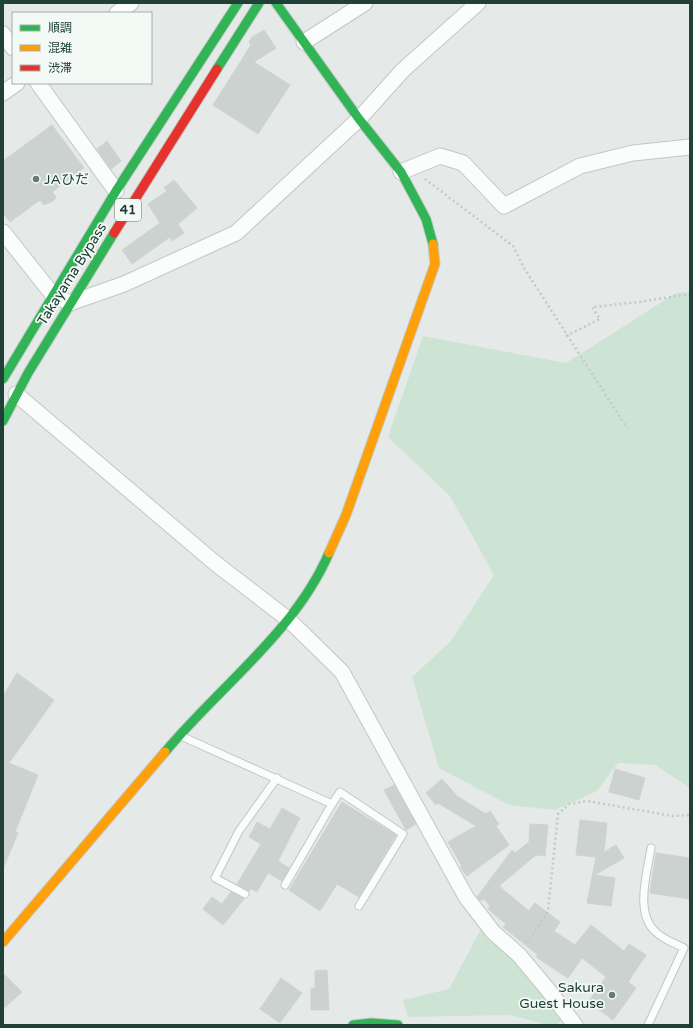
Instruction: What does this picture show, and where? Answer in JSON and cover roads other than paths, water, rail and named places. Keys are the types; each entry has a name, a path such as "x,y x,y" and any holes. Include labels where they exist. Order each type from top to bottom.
{"main road":[{"name":"Takayama Bypass","path":"3,379 7,362 53,295 116,191 238,3"},
{"name":"Takayama Bypass","path":"3,421 16,394 70,303 259,3"},
{"path":"3,942 179,736 289,620 321,572 346,514 435,264 433,239 406,170 359,119 276,3"},
{"path":"353,1025 371,1023 398,1025"}],"street":[{"path":"118,12 131,3"},
{"path":"304,42 365,3"},
{"path":"3,232 53,295 70,303 124,284 236,234 359,119 403,70 478,3"},
{"path":"3,34 12,47"},
{"path":"3,93 16,84"},
{"path":"39,84 116,191"},
{"path":"406,170 440,156 463,163 504,206 580,166 633,153 690,147"},
{"path":"16,394 215,563 289,620 342,672 466,896 493,932 519,955 549,990 575,1025"}],"lane":[{"path":"179,736 277,778 332,804"},
{"path":"245,894 215,878 239,830 277,778"},
{"path":"285,885 340,792 403,834 359,906"},
{"path":"648,1025 684,948 657,934 649,925 643,895 651,848"}],"place":[{"name":"JAひだ","path":"36,179"},
{"name":"Sakura Guest House","path":"612,995"}]}
